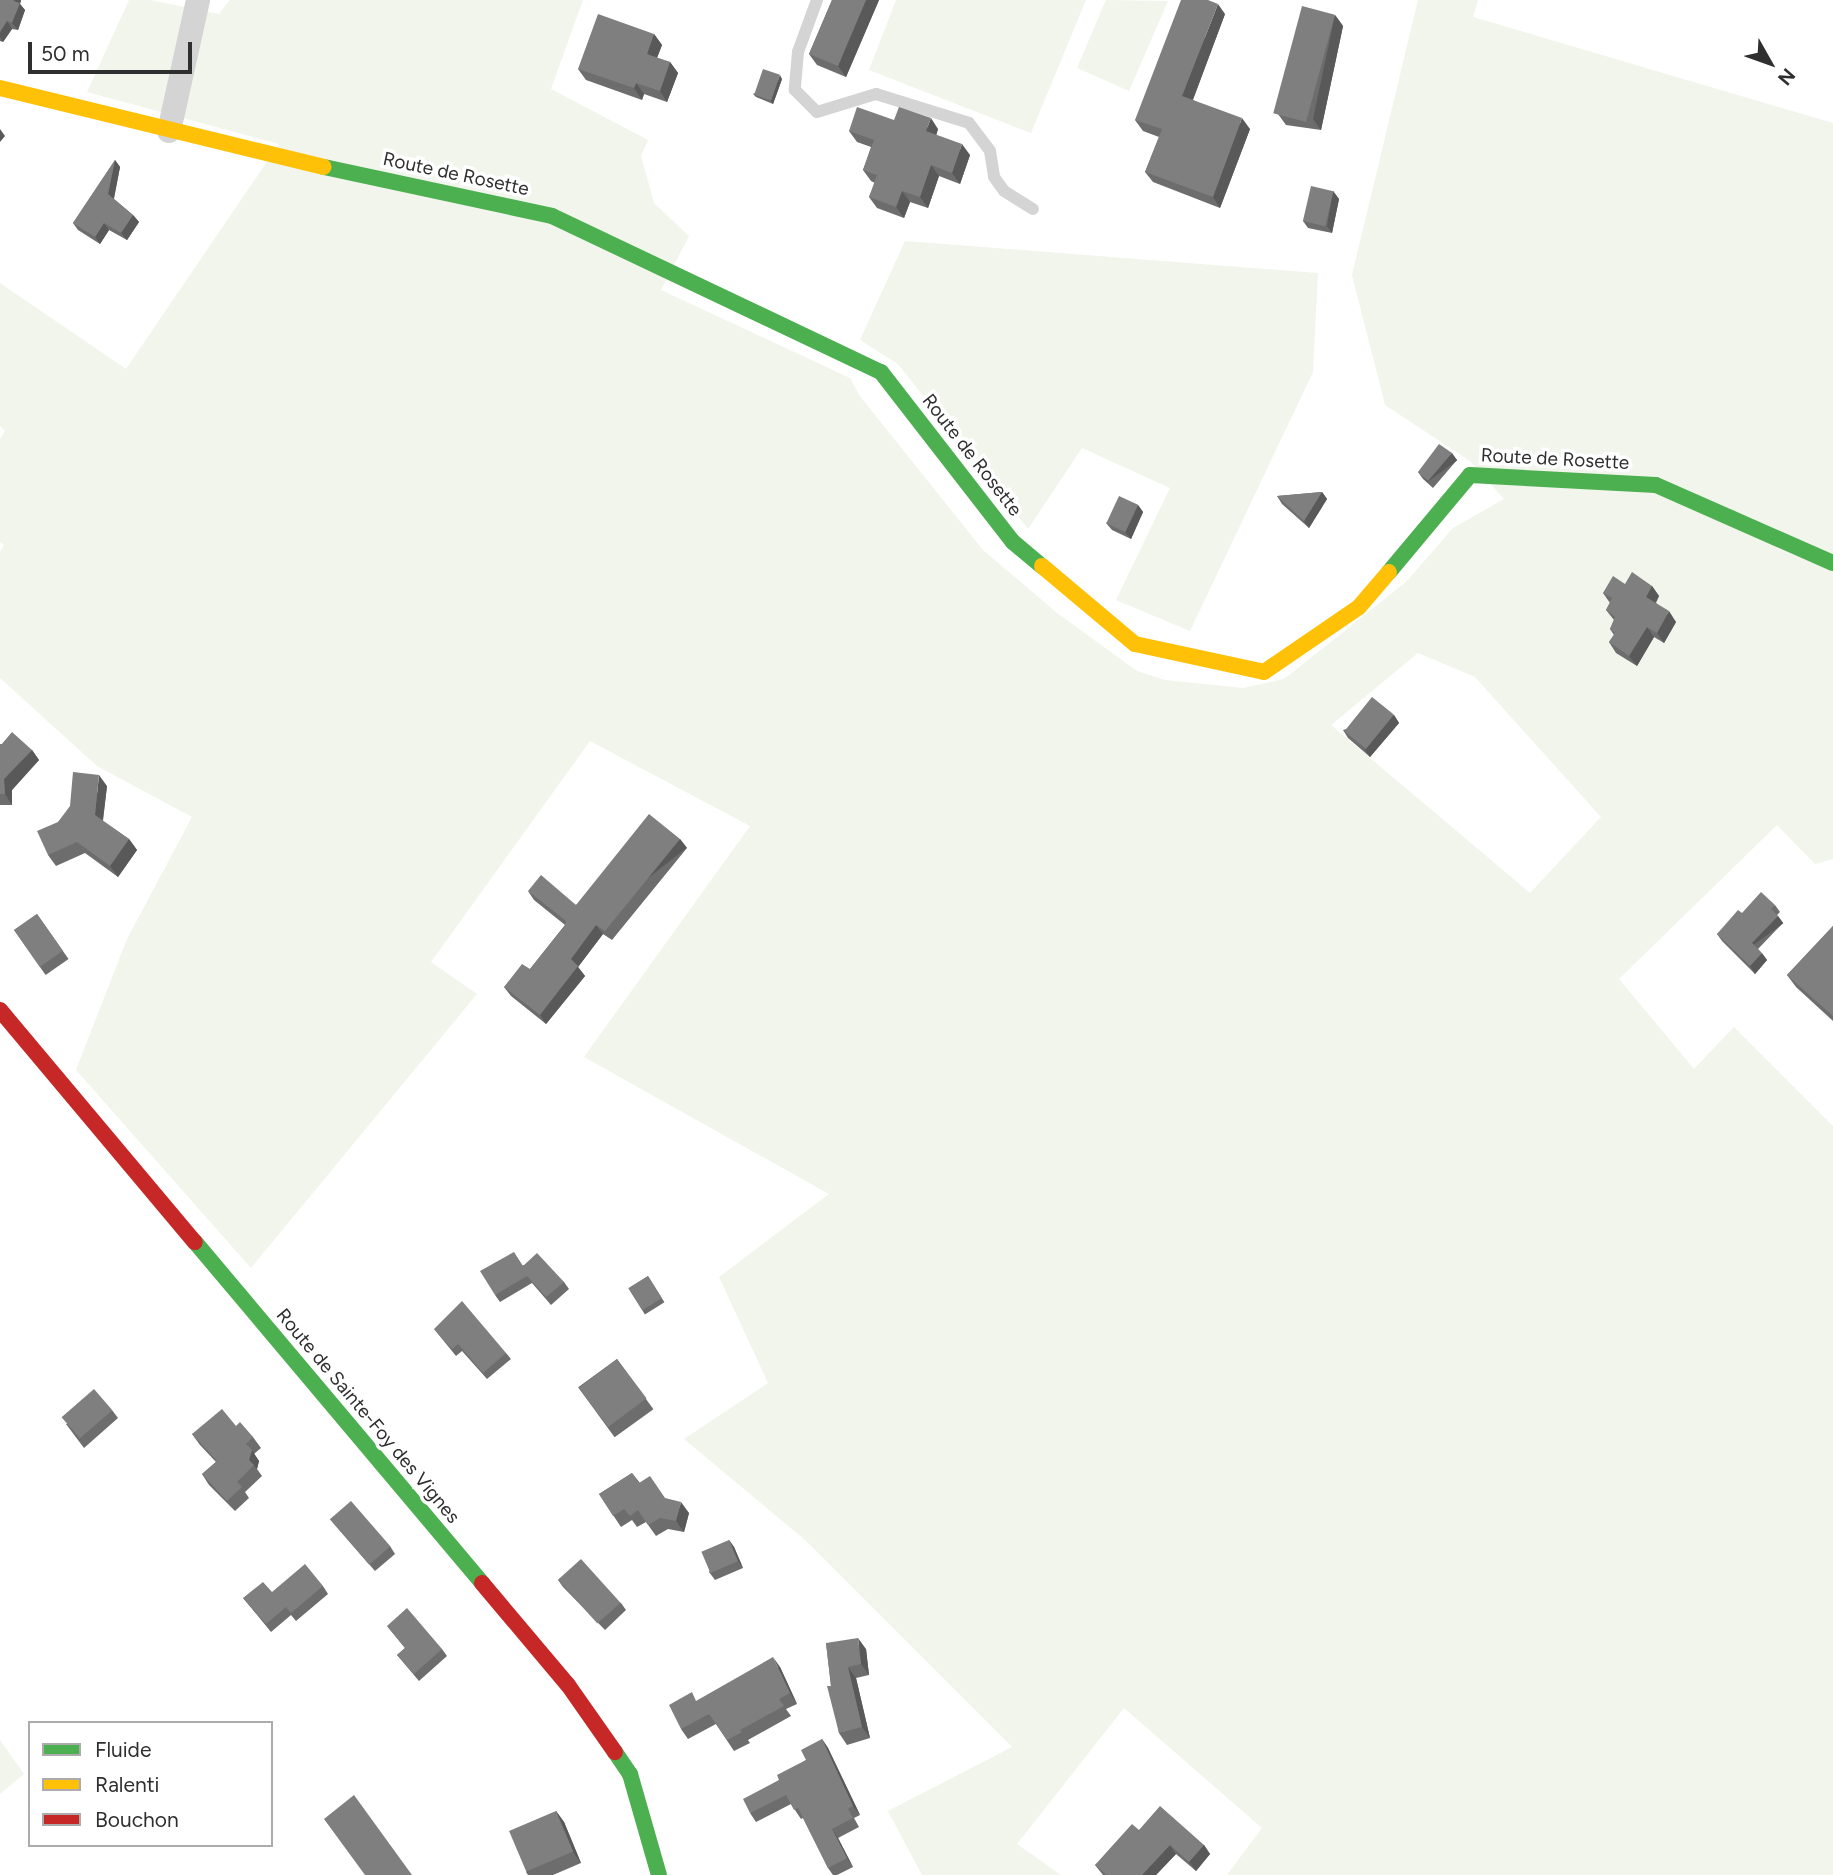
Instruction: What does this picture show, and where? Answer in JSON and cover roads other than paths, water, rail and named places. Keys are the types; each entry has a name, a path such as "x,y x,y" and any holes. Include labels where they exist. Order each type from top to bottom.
{"street":[{"path":"169,131 198,0"},
{"name":"Route de Rosette","path":"0,88 169,131 552,216 881,372 1013,542 1135,644 1264,672 1359,607 1470,475 1656,485 1833,563"},
{"name":"Route de Sainte-Foy des Vignes","path":"0,1010 568,1685 630,1774 659,1875"}],"lane":[{"path":"817,0 798,52 795,90 817,112 876,94 969,123 990,152 994,177 1004,191 1032,209"}]}
